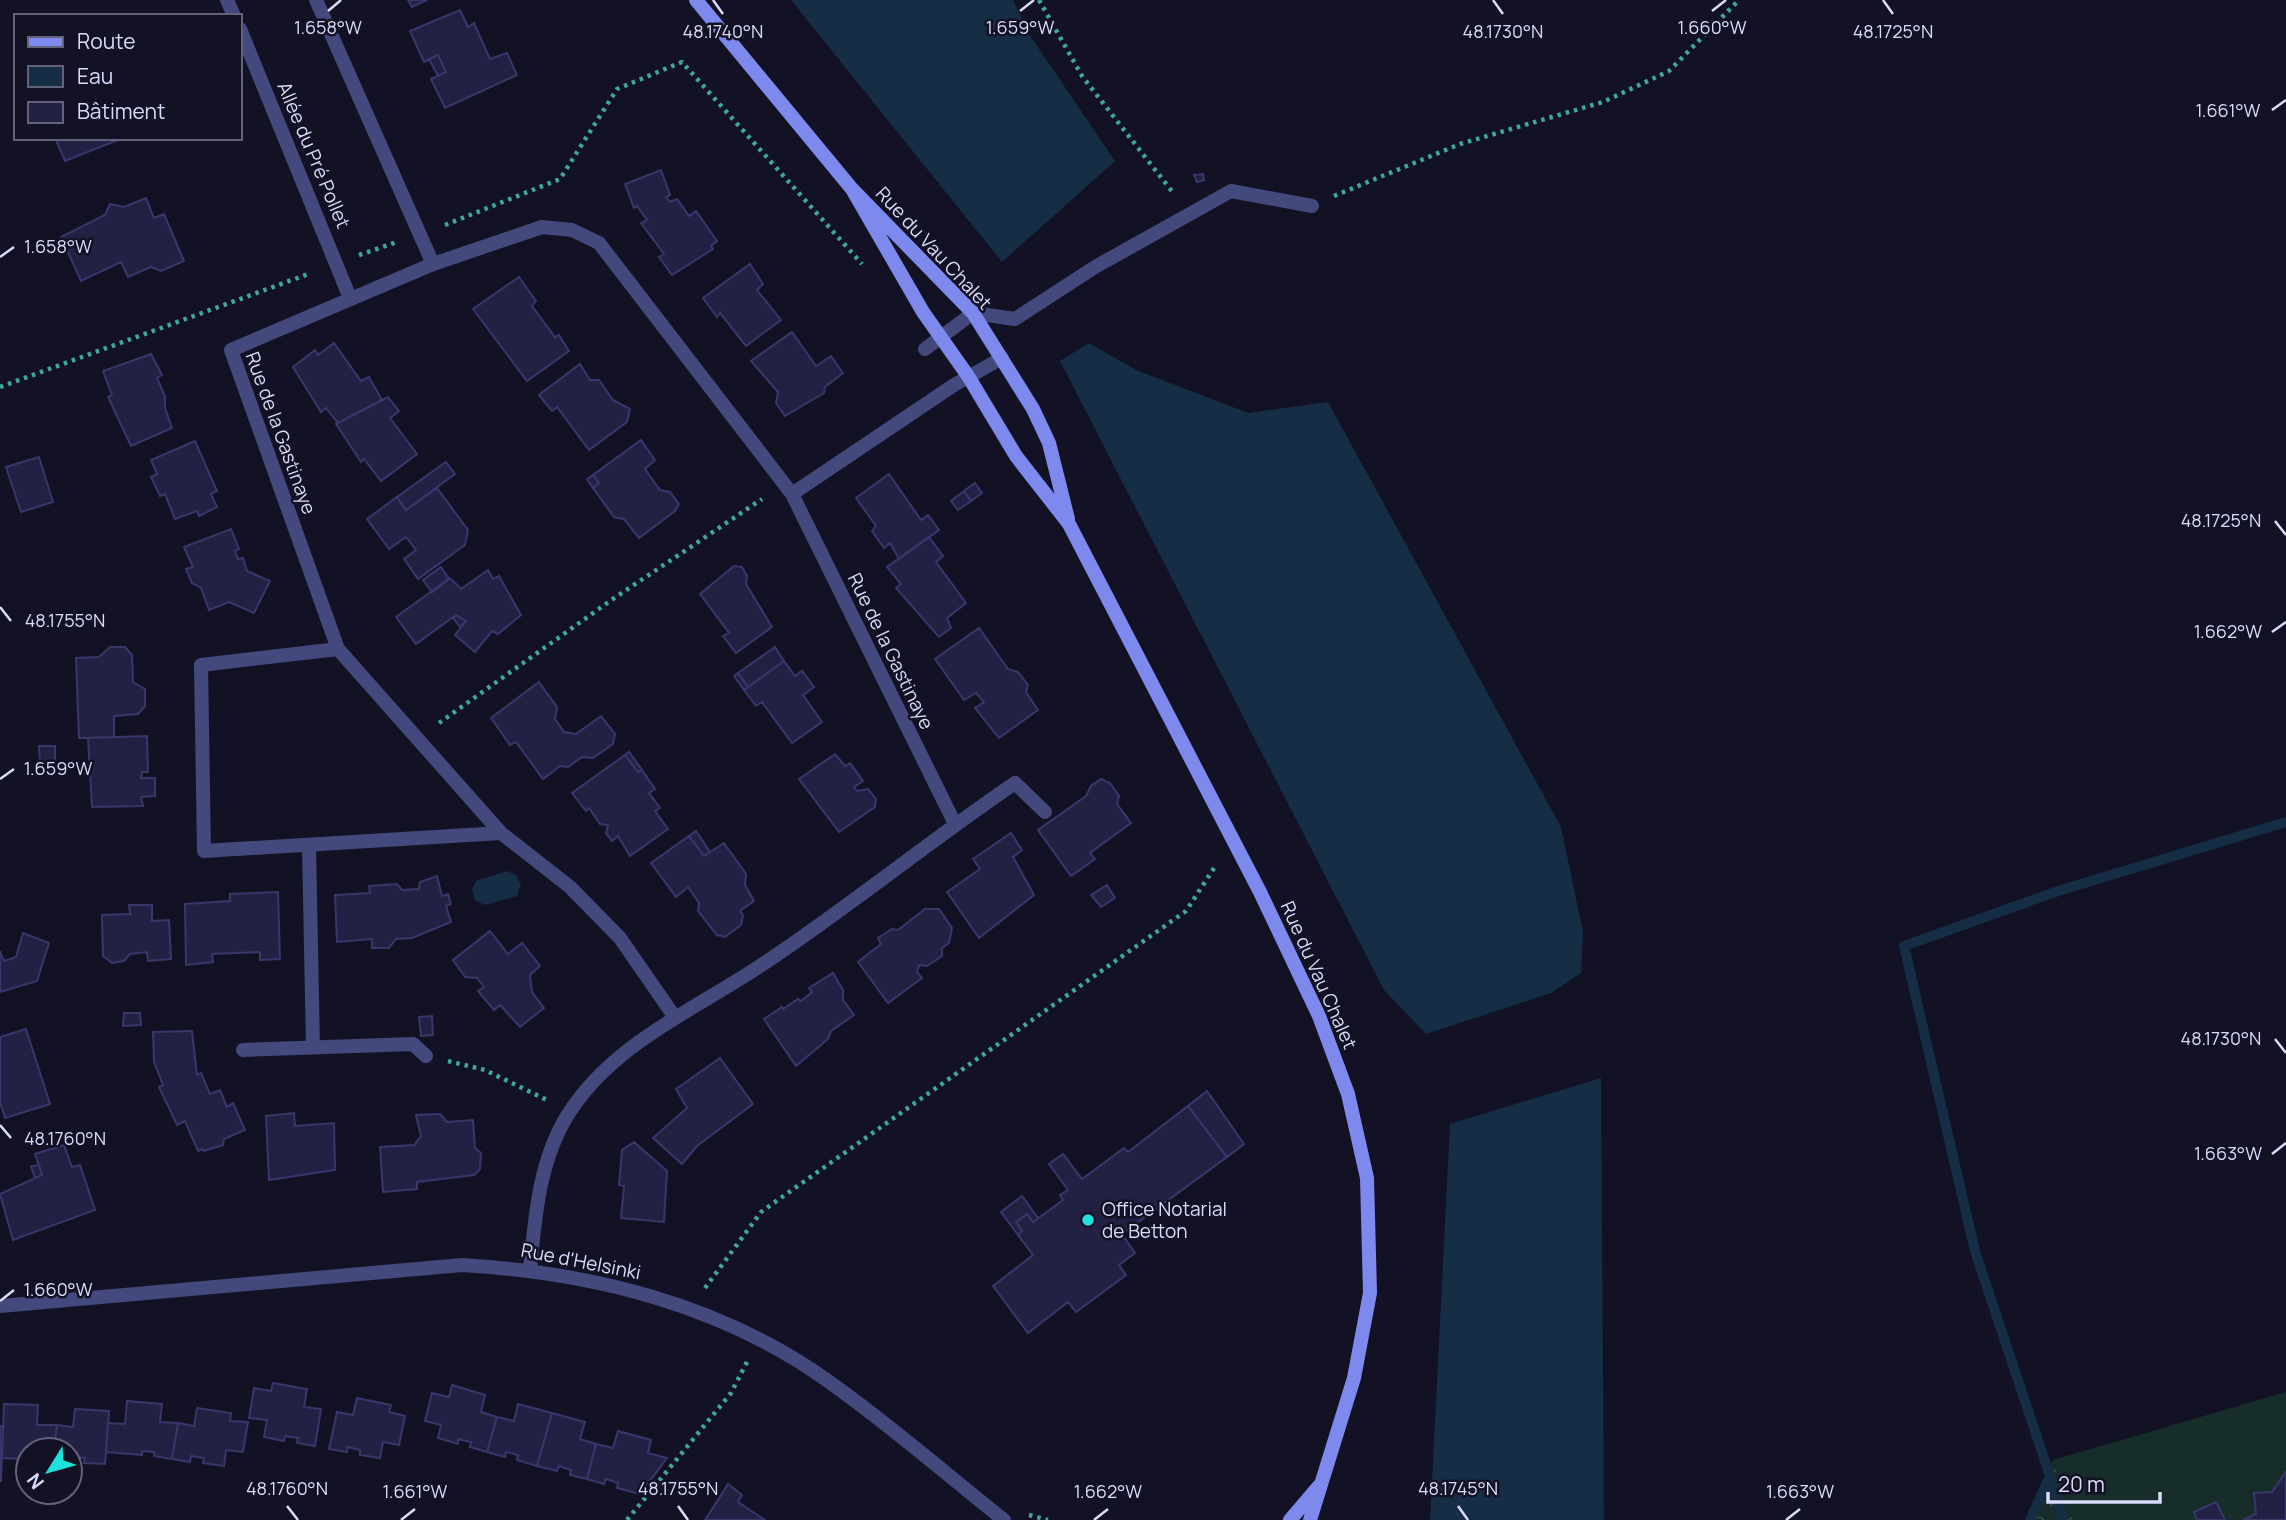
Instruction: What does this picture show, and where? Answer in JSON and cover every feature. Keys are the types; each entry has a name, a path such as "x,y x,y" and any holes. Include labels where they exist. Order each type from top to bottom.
{"street":[{"path":"316,0 433,264"},
{"name":"Rue du Vau Chalet","path":"696,0 852,189 973,313 1002,358 1049,443 1069,524"},
{"name":"Allée du Pré Pollet","path":"242,34 338,262 350,298"},
{"name":"Rue du Vau Chalet","path":"852,189 923,312 968,376 1016,456 1069,524 1260,892 1319,1016 1348,1094 1367,1178 1370,1293 1354,1378 1310,1520"},
{"path":"925,349 973,313 1015,319 1095,267 1231,191 1312,206"},
{"name":"Rue de la Gastinaye","path":"674,1016 620,938 570,887 501,833 338,649 231,350 433,264 542,227 572,230 598,243 792,494 955,824"},
{"path":"792,494 968,376 1002,358"},
{"path":"338,649 201,665 204,851 501,833"},
{"path":"530,1269 542,1177 569,1112 623,1055 674,1016 700,1006 767,962 1015,782 1045,812"},
{"path":"309,846 313,1047"},
{"path":"243,1050 412,1044 426,1056"},
{"name":"Rue d'Helsinki","path":"0,1306 462,1265 530,1269 659,1296 759,1339 828,1380 1004,1520"},
{"name":"Rue du Vau Chalet","path":"1290,1520 1324,1480"}],"path":[{"path":"1039,0 1082,76 1189,215"},
{"path":"1312,206 1460,145 1603,103 1669,71 1739,0"},
{"path":"0,387 338,262 422,234 560,179 617,89 682,62 869,273"},
{"path":"411,729 440,723 610,601 761,500 792,494"},
{"path":"704,1289 761,1212 1186,911 1217,863"},
{"path":"426,1056 485,1070 569,1112"},
{"path":"627,1520 731,1394 759,1339"}],"green space":[{"path":"2286,1392 2286,1520 2073,1520 2053,1460"},
{"path":"2053,1460 2073,1520 2025,1520"}],"water":[{"path":"791,0 1013,0 1029,34 1115,161 1002,262"},
{"path":"1089,343 1136,370 1248,413 1328,402 1561,827 1583,932 1581,973 1551,993 1426,1034 1384,990 1060,361"},
{"path":"507,871 516,875 521,885 517,896 485,905 475,900 472,890 476,881"},
{"path":"1601,1078 1604,1520 1430,1520 1450,1124"}],"building":[{"path":"408,0 427,0 412,7"},
{"path":"460,10 468,27 474,23 490,59 507,53 517,75 445,108 431,79 446,72 438,55 424,62 410,31"},
{"path":"438,55 446,72 438,76 429,59"},
{"path":"56,140 118,140 65,161"},
{"path":"661,170 670,195 666,197 670,202 677,199 689,216 696,211 717,241 711,246 713,249 672,275 659,257 664,254 641,223 647,220 637,206 634,208 625,184"},
{"path":"1203,174 1204,180 1197,182 1194,175"},
{"path":"146,198 154,218 164,214 184,261 161,271 151,267 128,277 121,262 81,281 61,237 105,215 110,204 124,207"},
{"path":"750,264 763,284 757,290 781,320 746,346 720,313 717,317 703,298"},
{"path":"519,277 536,301 532,306 555,337 559,335 569,351 527,381 473,309"},
{"path":"792,332 816,366 831,356 843,373 825,387 824,393 785,416 776,403 778,392 751,361"},
{"path":"334,343 361,381 369,377 382,400 338,423 326,408 321,412 293,367 315,350 318,355"},
{"path":"151,354 162,375 157,378 165,397 165,408 172,428 131,446 108,397 112,395 103,371"},
{"path":"580,364 590,380 599,380 613,400 630,409 627,422 589,450 557,407 552,411 539,395"},
{"path":"388,397 399,411 390,418 417,454 381,481 364,459 361,462 336,424"},
{"path":"641,440 655,460 645,469 660,490 670,492 679,504 675,511 639,538 624,519 614,517 593,488 599,483 593,475"},
{"path":"195,441 217,491 211,494 217,507 199,516 197,511 175,519 165,494 160,496 151,477 157,474 151,460"},
{"path":"39,457 53,502 21,512 6,467"},
{"path":"446,462 455,474 406,510 397,497"},
{"path":"889,474 921,520 928,515 939,530 899,559 890,543 884,548 872,531 876,526 856,498"},
{"path":"593,475 599,483 593,488 587,479"},
{"path":"975,483 982,493 971,501 964,491"},
{"path":"437,488 468,530 465,545 418,579 404,559 416,550 406,537 389,549 367,519 397,497 406,510"},
{"path":"964,491 971,501 958,510 951,501"},
{"path":"231,529 239,549 235,551 238,559 243,558 247,571 270,581 254,613 229,602 209,610 201,588 192,583 186,569 193,567 184,547"},
{"path":"929,537 943,556 936,562 966,603 947,618 951,628 939,637 896,588 901,584 887,567"},
{"path":"734,566 742,567 747,576 746,584 772,627 736,653 723,636 729,633 700,594"},
{"path":"441,567 449,579 432,592 423,580"},
{"path":"488,570 493,579 499,576 521,615 498,634 492,631 475,652 455,635 466,621 456,615 416,644 396,617 450,578 461,589"},
{"path":"456,615 466,621 460,627 453,618"},
{"path":"979,628 1008,669 1018,672 1028,685 1026,692 1038,710 999,738 975,708 984,702 976,693 964,700 935,659"},
{"path":"110,647 125,647 132,655 133,682 145,689 145,706 138,714 114,716 114,737 79,738 76,658 99,657"},
{"path":"775,647 784,661 748,687 738,673"},
{"path":"784,661 795,676 802,671 814,687 803,695 822,722 792,743 762,702 756,706 744,690"},
{"path":"738,673 748,687 744,690 734,676"},
{"path":"539,682 557,707 555,719 564,732 576,734 601,716 615,734 613,744 593,758 582,757 568,767 560,766 543,779 516,742 510,745 491,718"},
{"path":"147,736 148,772 142,772 141,778 155,778 155,796 141,797 143,806 92,807 88,738"},
{"path":"39,746 55,746 55,763 40,763"},
{"path":"629,752 642,770 638,772 625,755"},
{"path":"835,754 845,766 850,763 863,781 854,787 857,791 868,789 876,799 875,807 839,832 799,779"},
{"path":"625,755 638,772 642,770 655,789 649,793 660,808 655,811 668,829 630,856 618,836 612,841 606,833 608,825 600,824 589,808 586,811 572,793"},
{"path":"1101,779 1110,783 1119,796 1117,804 1131,823 1090,853 1095,859 1071,876 1038,830 1086,796 1091,786"},
{"path":"696,831 710,852 704,856 689,836"},
{"path":"1011,833 1022,850 1013,857 1034,895 979,938 947,892 980,869 973,859"},
{"path":"689,836 704,856 724,843 746,874 745,885 754,901 740,911 743,915 741,925 725,937 717,935 698,911 699,903 688,887 676,897 651,863"},
{"path":"437,876 442,896 448,894 451,904 446,906 451,922 412,938 396,939 389,948 372,948 372,939 337,942 335,895 370,893 369,886 397,884 402,890 419,889 420,882"},
{"path":"1107,885 1115,898 1101,907 1091,895"},
{"path":"278,892 280,959 260,960 260,952 212,954 213,962 186,965 185,904 230,901 230,894"},
{"path":"129,905 152,905 152,921 169,920 171,959 148,961 147,952 130,954 124,961 112,963 103,956 102,915 130,914"},
{"path":"925,909 939,909 952,928 949,943 942,948 942,956 927,966 919,965 917,972 922,978 888,1003 858,962 881,944 878,938 892,929 898,930"},
{"path":"490,931 508,954 522,943 540,966 530,975 532,992 544,1008 520,1027 500,1005 494,1010 478,991 484,987 477,978 465,977 453,960"},
{"path":"23,933 49,943 37,981 0,992 0,951 4,961 16,957"},
{"path":"833,973 843,990 843,1000 854,1015 831,1031 828,1039 796,1066 764,1019 798,999 801,1001 812,992 809,988"},
{"path":"124,1013 140,1013 141,1025 123,1026"},
{"path":"432,1016 433,1035 421,1036 419,1017"},
{"path":"26,1029 50,1104 5,1118 0,1102 0,1037"},
{"path":"192,1031 197,1075 201,1073 210,1094 220,1090 227,1107 233,1103 245,1130 224,1139 223,1145 204,1151 198,1151 185,1121 177,1125 159,1087 163,1085 154,1062 153,1032"},
{"path":"720,1058 753,1104 697,1146 682,1164 653,1138 687,1108 676,1089"},
{"path":"1207,1091 1244,1144 1227,1157 1188,1106"},
{"name":"Office Notarial de Betton","path":"1188,1106 1227,1157 1122,1234 1135,1253 1119,1265 1126,1275 1076,1312 1068,1302 1028,1333 993,1286 1033,1255 1018,1235 1022,1231 1016,1222 1027,1214 1033,1222 1063,1200 1060,1195 1068,1190 1049,1164 1063,1154 1082,1179 1124,1148 1128,1152"},
{"path":"294,1113 295,1126 334,1123 335,1170 269,1180 266,1116"},
{"path":"440,1114 447,1122 473,1120 475,1148 481,1153 480,1169 474,1175 417,1182 417,1189 383,1192 380,1147 414,1145 421,1136 416,1115"},
{"path":"634,1142 667,1171 664,1222 621,1218 624,1186 619,1185 622,1150"},
{"path":"64,1145 72,1167 80,1165 95,1210 13,1240 0,1194 42,1175 35,1154"},
{"path":"39,1165 42,1175 35,1178 31,1166"},
{"path":"1022,1196 1038,1218 1033,1222 1027,1214 1016,1222 1022,1231 1018,1235 1001,1212"},
{"path":"273,1383 307,1389 304,1407 321,1409 315,1446 297,1443 298,1438 285,1436 284,1441 264,1437 267,1420 249,1418 254,1388 271,1391"},
{"path":"452,1385 485,1395 481,1412 497,1417 487,1452 470,1447 471,1442 458,1439 458,1444 438,1438 441,1425 425,1421 432,1393 449,1397"},
{"path":"357,1398 391,1405 389,1412 405,1416 399,1445 383,1442 380,1458 360,1455 360,1450 348,1447 347,1452 329,1449 337,1412 353,1415"},
{"path":"127,1401 162,1404 160,1422 178,1423 172,1459 154,1456 154,1452 142,1451 142,1455 106,1452 108,1423 125,1424"},
{"path":"4,1404 38,1405 37,1425 57,1425 56,1436 14,1436 14,1459 2,1458"},
{"path":"518,1404 552,1413 537,1466 517,1460 518,1455 506,1452 505,1457 487,1452 497,1417 514,1421"},
{"path":"197,1408 231,1413 230,1421 248,1422 243,1452 226,1450 224,1466 203,1463 204,1458 191,1456 190,1462 172,1459 178,1423 194,1426"},
{"path":"75,1409 109,1411 105,1464 84,1463 84,1436 56,1436 57,1425 73,1427"},
{"path":"552,1413 585,1422 580,1439 596,1444 587,1479 570,1475 571,1470 559,1466 557,1471 537,1466"},
{"path":"0,1426 3,1426 1,1481 0,1481"},
{"path":"618,1431 651,1440 648,1453 667,1458 640,1494 617,1488 618,1483 606,1479 604,1484 587,1479 596,1444 613,1448"},
{"path":"2286,1472 2286,1520 2243,1520 2256,1514 2254,1493 2272,1492"},
{"path":"728,1484 742,1495 738,1502 765,1520 705,1520"},
{"path":"2216,1502 2225,1520 2197,1520 2194,1512"}],"waterway":[{"path":"2030,1520 2050,1476 1975,1251 1904,946 2058,891 2286,822"},
{"path":"2050,1476 2063,1520"}],"place":[{"name":"Office Notarial de Betton","path":"1088,1220"}]}
